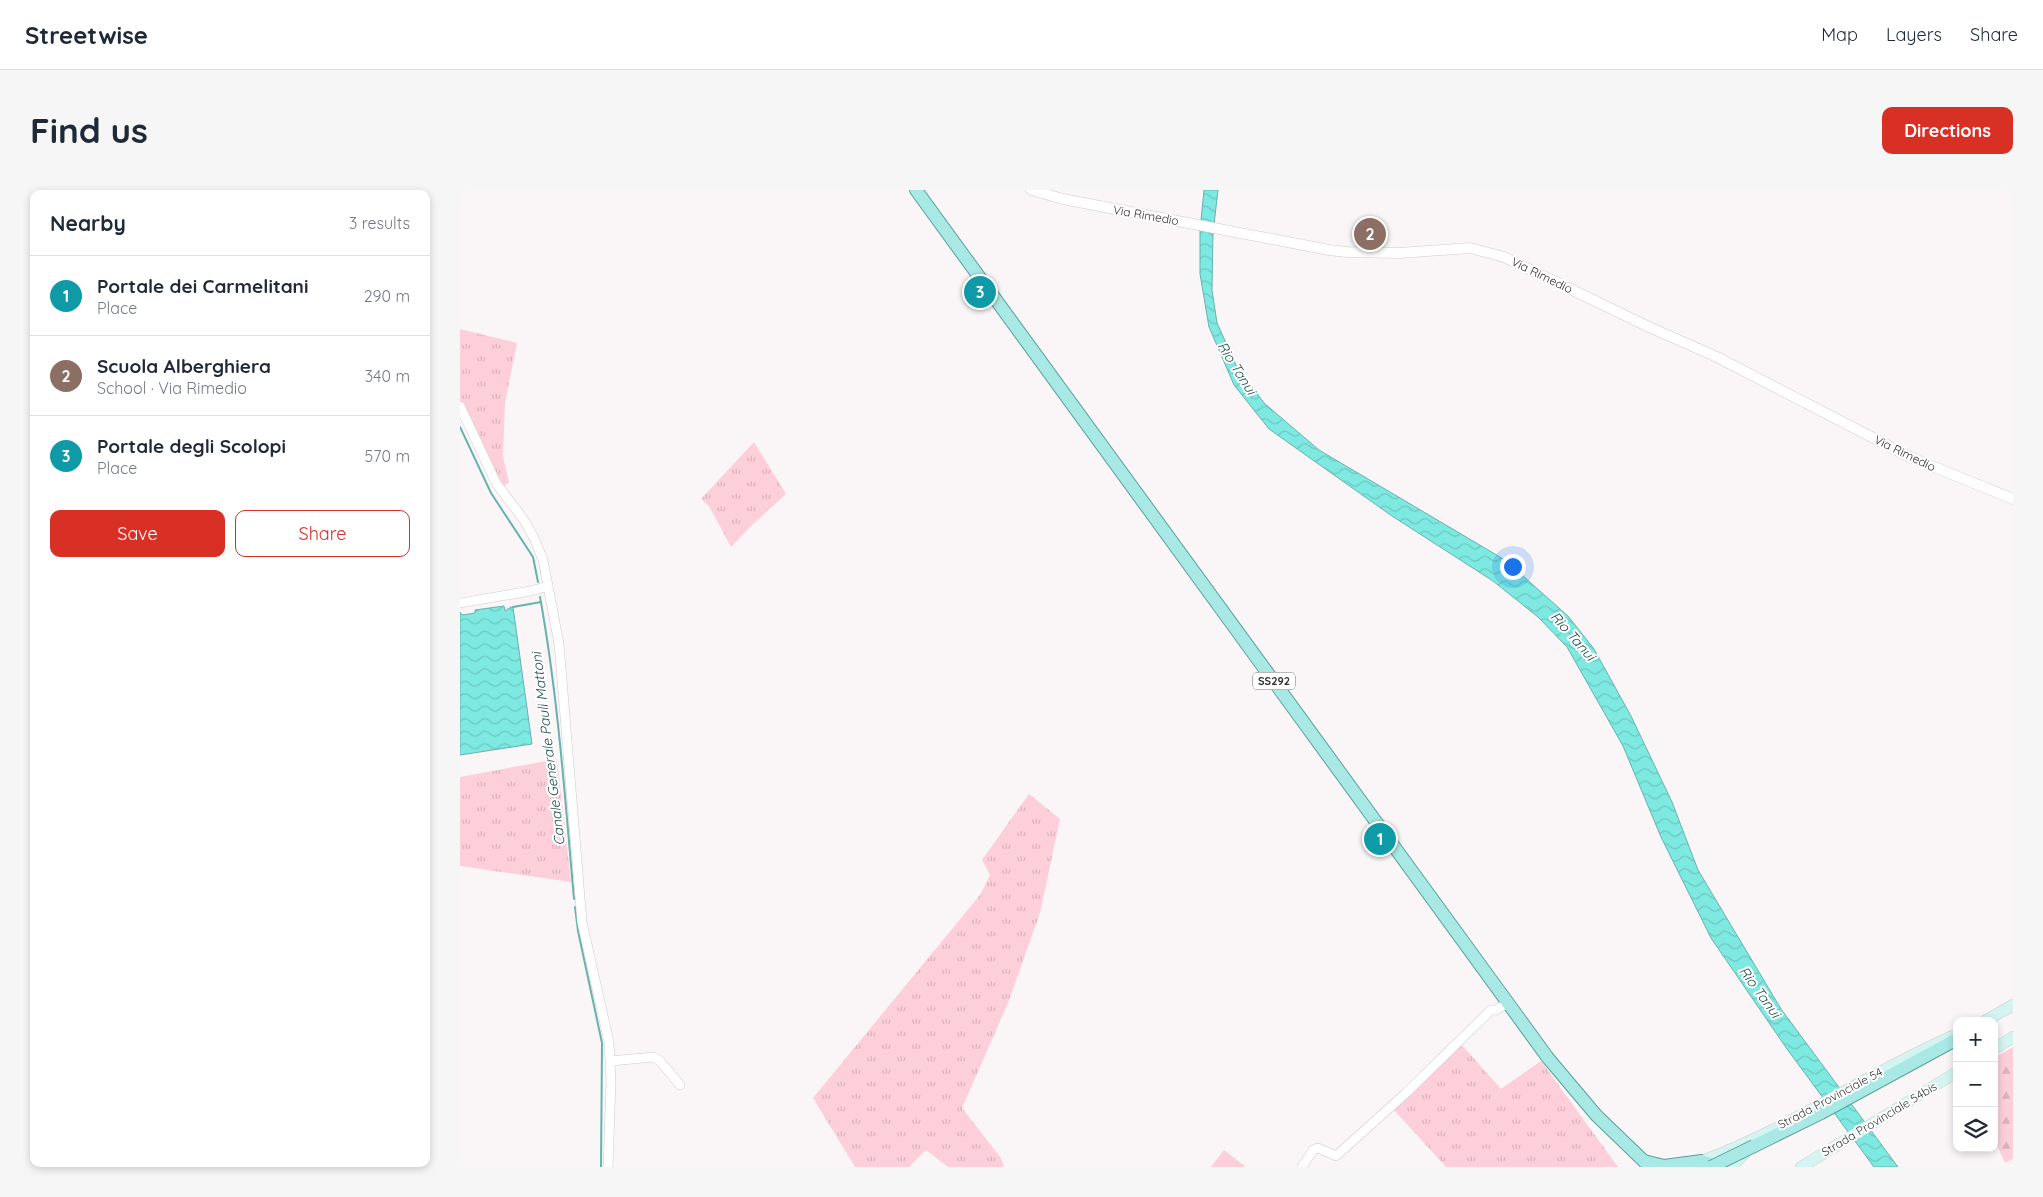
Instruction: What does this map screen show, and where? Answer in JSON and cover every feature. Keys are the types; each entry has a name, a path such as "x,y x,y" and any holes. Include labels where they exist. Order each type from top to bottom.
{"main road":[{"name":"SS292","path":"916,190 1548,1058 1596,1115 1647,1164 1664,1166 1706,1164 1718,1167"},
{"path":"1992,1017 2013,1005"},
{"name":"Strada Provinciale 54","path":"1706,1164 1817,1105 1871,1081 1953,1036"},
{"path":"1998,1046 2013,1037"},
{"path":"1706,1164 1754,1146 1821,1113 1871,1081 1953,1041"},
{"name":"Strada Provinciale 54bis","path":"1801,1167 1953,1074"},
{"path":"1731,1167 1754,1146"}],"street":[{"name":"Via Rimedio","path":"1031,190 1063,200 1347,252 1399,253 1470,248 1504,257 1649,327 1718,357 1912,458 2013,499"},
{"path":"460,406 496,483 524,520 534,538 542,560 548,586 559,644 582,922 606,1024 611,1061 608,1167"},
{"path":"460,603 531,591 548,586"},
{"path":"1302,1167 1313,1150 1318,1148 1336,1156 1406,1093 1491,1010 1496,1010 1507,1003"},
{"path":"611,1061 653,1057 660,1061 671,1080 680,1085"}],"green space":[{"path":"460,329 517,343 505,403 503,457 509,482 503,487 481,447 460,402"},
{"path":"754,442 786,494 731,547 709,506 701,499"},
{"path":"557,759 571,882 460,866 460,777"},
{"path":"1029,794 1060,819 1040,913 1008,1003 962,1108 1001,1158 1004,1167 948,1167 926,1150 909,1167 855,1167 813,1098 980,895 990,875 982,860"},
{"path":"1462,1045 1501,1089 1541,1061 1618,1167 1446,1167 1393,1109"},
{"path":"2013,1047 2013,1159 2005,1163 1998,1147 1998,1056"},
{"path":"1224,1150 1246,1167 1211,1167"}],"water":[{"name":"Rio Tanui","path":"1204,190 1218,190 1213,233 1212,290 1217,323 1236,365 1264,403 1319,450 1505,560 1568,616 1594,649 1631,716 1672,802 1698,870 1781,1009 1898,1167 1874,1167 1787,1049 1711,938 1661,837 1623,746 1567,647 1538,617 1493,581 1392,516 1269,429 1234,385 1209,327 1200,274 1200,230"},
{"path":"504,606 505,611 513,607 532,744 460,755 460,612 462,615 475,613 475,610"}],"waterway":[{"name":"Canale Generale Pauli Mattoni","path":"460,427 491,493 533,557 538,582"},
{"name":"Canale Generale Pauli Mattoni","path":"540,597 556,709 574,899"},
{"path":"513,607 541,602"},
{"name":"Canale Generale Pauli Mattoni","path":"575,907 578,931 602,1043 601,1167"}],"place":[{"name":"Scuola Alberghiera","path":"1370,234"},
{"name":"Portale degli Scolopi","path":"980,292"},
{"name":"Portale dei Carmelitani","path":"1380,839"}]}
